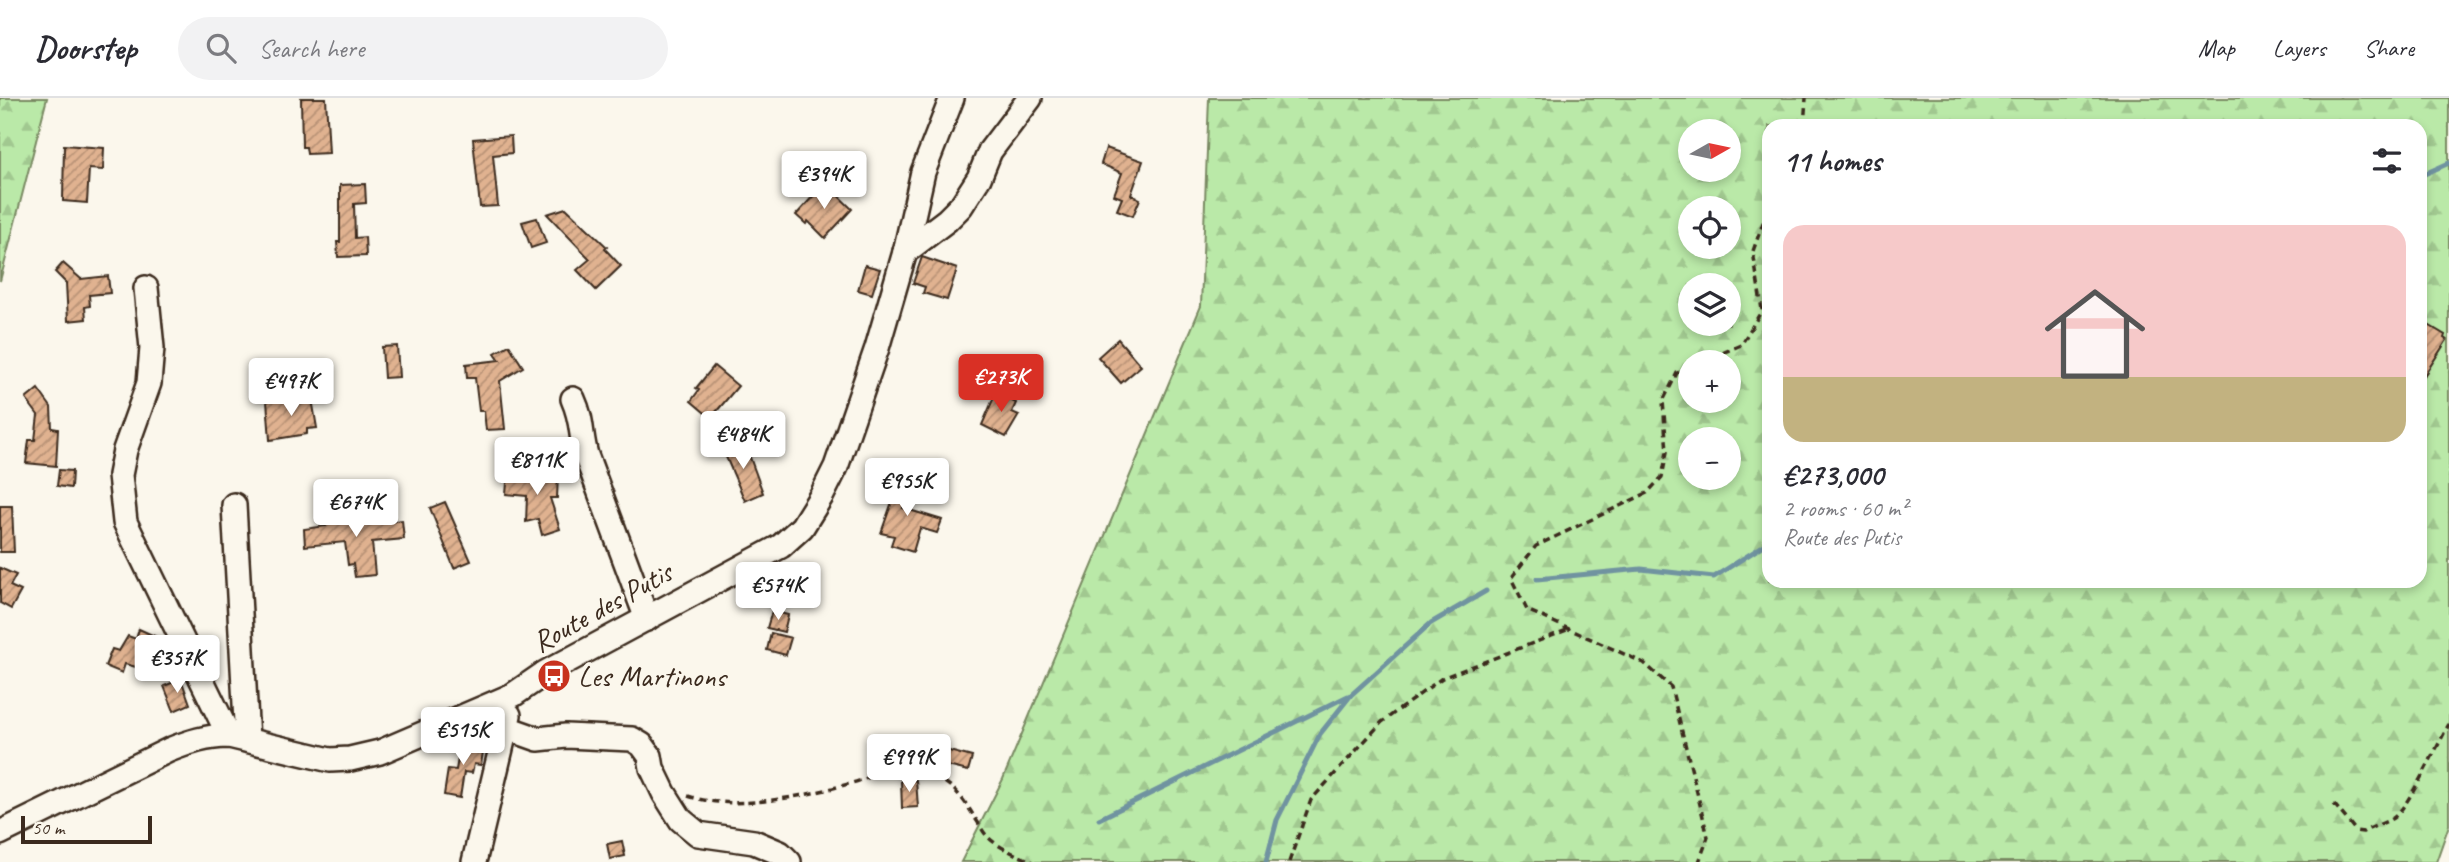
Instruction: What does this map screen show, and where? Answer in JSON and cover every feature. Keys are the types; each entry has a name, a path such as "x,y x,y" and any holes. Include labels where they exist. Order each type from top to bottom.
{"street":[{"name":"Route des Putis","path":"0,833 194,740 213,736 238,738 330,760 350,760 380,752 513,695 545,673 781,546 802,527 836,467 877,348 905,252 923,172 952,98"},
{"path":"905,252 961,206 979,178 990,151 1030,98"},
{"path":"146,288 152,348 149,383 125,450 120,475 125,522 238,738"},
{"path":"573,399 581,417 586,455 646,619"},
{"path":"234,505 238,738"},
{"path":"474,862 513,695"},
{"path":"507,728 538,739 566,736 632,739 642,745 650,756 660,786 681,820 698,834 754,842 780,853 789,862"}],"path":[{"path":"1804,119 1806,98"},
{"path":"1730,350 1741,345 1762,310 1753,251 1762,225"},
{"path":"1678,372 1664,401 1667,452 1662,477 1647,493 1536,547 1511,578 1527,610 1644,663 1671,687 1708,837 1699,862"},
{"path":"1289,862 1311,800 1382,722 1442,678 1569,629"},
{"path":"2334,804 2356,831 2363,832 2394,818 2405,807 2449,724"},
{"path":"660,786 701,800 754,802 800,797 892,771 918,770 950,784 986,836 1033,862"}],"green space":[{"path":"0,98 47,98 0,281"},
{"path":"1209,98 2449,98 2449,825 2436,862 961,862 1003,779 1201,306"}],"building":[{"path":"301,98 326,98 329,153 307,154 306,147 302,147"},
{"path":"511,136 512,153 493,155 498,206 480,207 473,139"},
{"path":"64,145 104,148 103,170 89,169 87,203 63,201"},
{"path":"1106,148 1143,161 1131,195 1140,199 1133,216 1117,210 1122,198 1114,195 1122,173 1101,164"},
{"path":"825,183 852,209 825,238 808,221 806,224 796,215"},
{"path":"365,184 366,203 354,204 355,238 365,237 366,256 338,257 340,185"},
{"path":"566,208 607,247 605,249 621,266 596,290 577,270 590,259 547,214"},
{"path":"537,218 546,243 531,248 522,222"},
{"path":"922,257 957,269 947,300 923,293 925,287 913,283"},
{"path":"63,263 81,279 108,276 110,293 89,295 90,306 85,307 86,319 68,321 66,283 55,272"},
{"path":"865,265 880,269 872,294 858,290"},
{"path":"2427,324 2445,335 2447,340 2427,371"},
{"path":"1118,339 1141,366 1121,383 1098,357"},
{"path":"509,345 523,367 500,381 505,429 486,430 484,411 479,411 475,378 467,378 466,364 500,360 495,353"},
{"path":"397,346 399,377 384,378 382,347"},
{"path":"714,366 738,386 711,418 691,401 699,390 696,388"},
{"path":"38,389 51,407 52,428 58,429 56,466 26,463 29,440 35,440 38,415 26,399"},
{"path":"997,390 1013,398 1012,401 1016,403 1012,412 1019,415 1006,437 982,425"},
{"path":"312,399 317,428 307,429 307,434 270,440 267,401"},
{"path":"744,441 763,493 745,501 723,450"},
{"path":"904,468 914,471 903,508 942,520 937,533 920,528 913,552 891,545 894,536 881,533"},
{"path":"59,470 72,471 71,488 57,486"},
{"path":"508,472 558,476 557,498 550,498 560,529 542,535 538,519 526,522 527,496 506,494"},
{"path":"445,502 471,561 454,568 430,508"},
{"path":"0,506 12,506 14,552 0,552"},
{"path":"361,516 361,520 367,519 367,524 402,520 404,539 372,542 375,575 355,577 353,564 348,565 345,542 305,546 304,529 326,526 325,521"},
{"path":"0,568 16,575 10,586 21,591 11,609 0,603"},
{"path":"772,611 788,615 784,632 767,628"},
{"path":"139,629 159,638 153,655 143,652 136,667 125,664 122,673 105,666 112,649 119,651 128,636 136,639"},
{"path":"771,633 791,638 786,655 767,650"},
{"path":"181,679 190,704 174,711 164,686"},
{"path":"461,741 484,745 481,765 474,764 472,773 464,772 460,798 444,795 448,769 456,770"},
{"path":"934,747 972,757 968,771 931,762"},
{"path":"916,780 918,807 902,808 901,781"},
{"path":"622,841 625,856 610,859 607,844"}],"waterway":[{"path":"2427,173 2449,163"},
{"path":"1537,579 1641,569 1714,577 1762,546"},
{"path":"1266,862 1277,820 1320,734 1351,695 1431,623 1486,591"},
{"path":"1099,819 1348,696"}],"place":[{"name":"Les Martinons","path":"554,676"}]}
